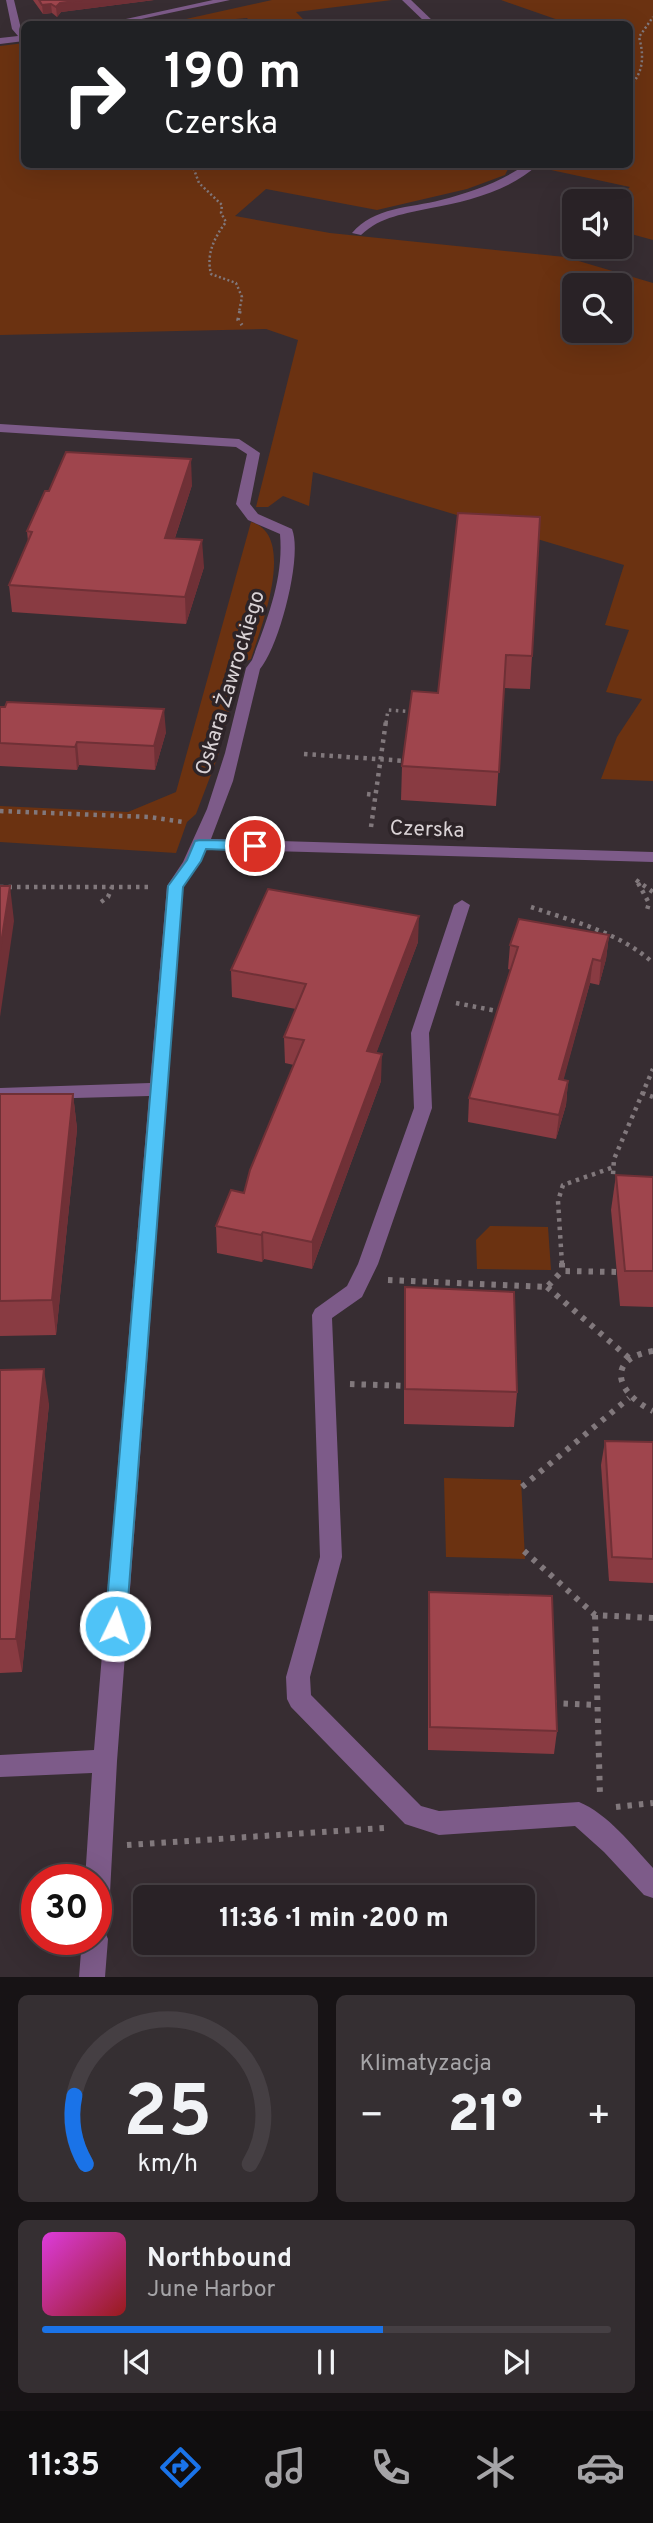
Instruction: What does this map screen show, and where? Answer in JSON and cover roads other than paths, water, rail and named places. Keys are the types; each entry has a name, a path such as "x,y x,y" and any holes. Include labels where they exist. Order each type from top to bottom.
{"street":[{"path":"10,0 16,29 21,34"},
{"path":"125,21 226,0"},
{"path":"406,0 429,21"},
{"path":"160,15 166,21"},
{"path":"0,41 21,38"},
{"path":"357,233 373,219 444,202 510,179 527,168"},
{"name":"Oskara Żawrockiego","path":"0,428 239,443 254,453 243,504 253,517 287,532 290,552 281,598 260,661 253,668 235,747 194,861 175,886 99,1864"},
{"name":"Czerska","path":"200,844 653,857"},
{"path":"462,905 419,1033 423,1108 361,1279 355,1291 322,1315 331,1557 298,1677 299,1699 414,1816 439,1823 579,1814 653,1885"},
{"path":"0,1094 158,1089"},
{"path":"0,1766 105,1761"},
{"path":"92,1977 93,1955"}]}
